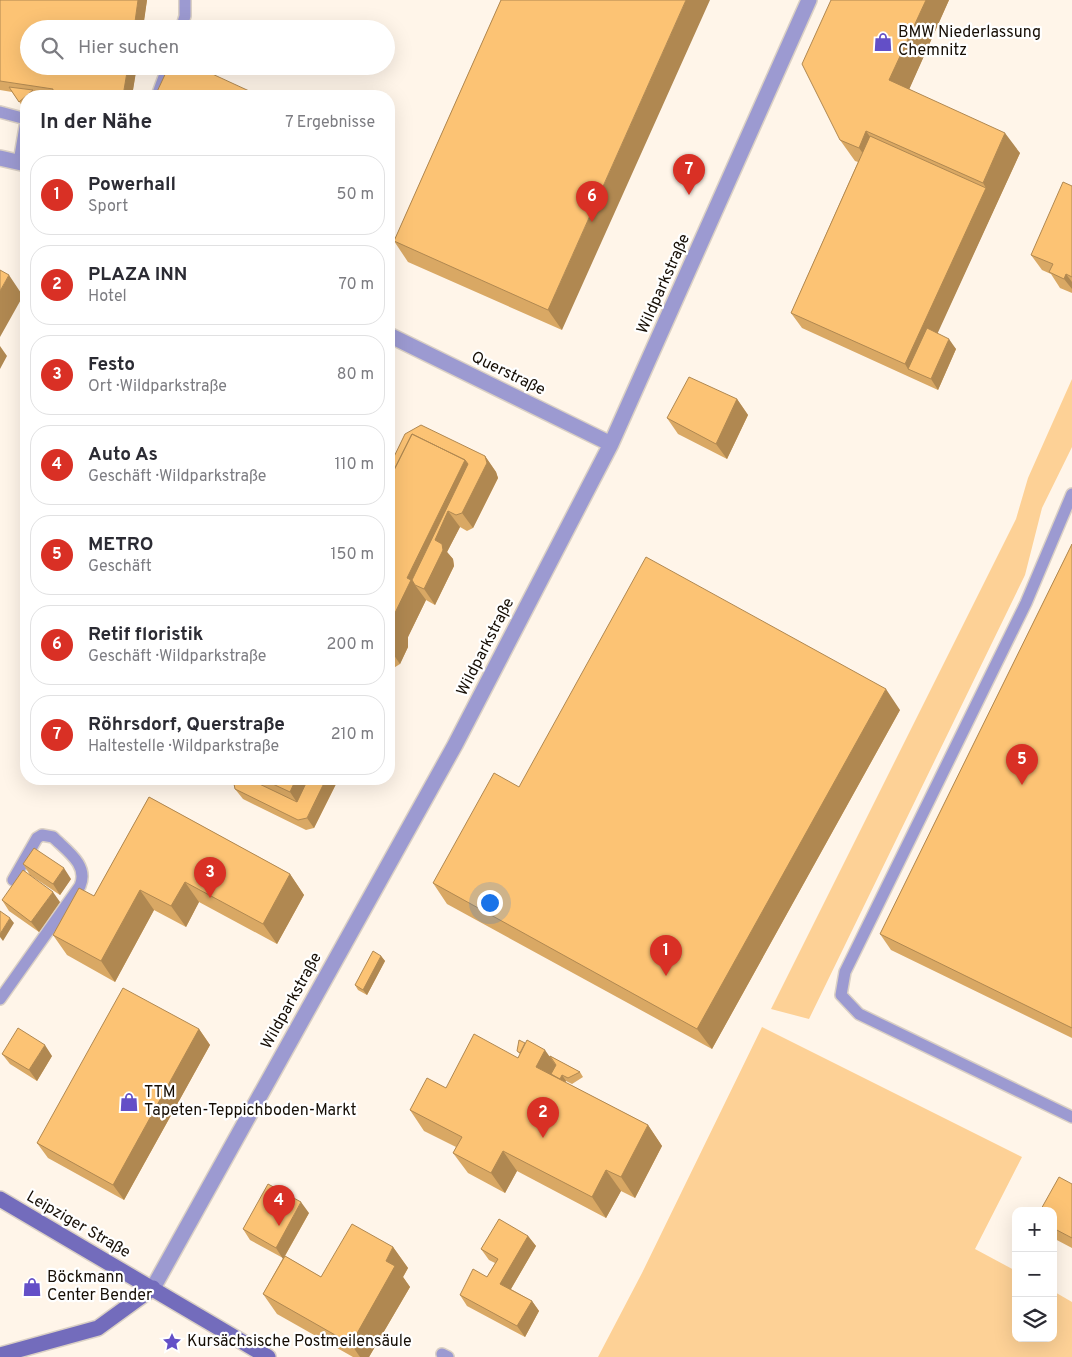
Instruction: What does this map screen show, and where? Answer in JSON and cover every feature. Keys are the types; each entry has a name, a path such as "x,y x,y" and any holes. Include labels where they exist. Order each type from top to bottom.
{"main road":[{"name":"Leipziger Straße","path":"0,1199 268,1357"},
{"path":"0,1355 98,1328 153,1288"}],"street":[{"name":"Wildparkstraße","path":"153,1288 455,745 611,444 810,0"},
{"path":"0,158 20,162"},
{"name":"Querstraße","path":"395,338 611,444"}],"lane":[{"path":"184,20 185,0"},
{"path":"158,90 164,75"},
{"path":"0,112 20,118"},
{"path":"1072,494 1026,603 845,972 841,995 859,1014 1072,1117"},
{"path":"0,999 80,886 83,870 53,837 42,835 37,838 13,880"}],"shaded area":[{"path":"1072,379 1072,447 1042,508 1025,575 809,1019 771,1009 1016,519 1028,478"},
{"path":"762,1027 1022,1157 975,1249 1012,1269 1012,1342 1057,1342 1057,1293 1072,1302 1072,1357 598,1357 642,1273"}],"building":[{"path":"0,0 138,0 135,20 20,20 20,75 126,75 124,90 53,90 0,81"},
{"path":"501,0 686,0 548,310 395,241"},
{"path":"831,0 926,0 889,80 1005,133 983,183 866,131 859,148 840,140 802,64"},
{"path":"165,75 214,75 247,90 158,90"},
{"path":"9,87 33,90 20,90 19,102"},
{"path":"870,136 986,188 905,364 791,313"},
{"path":"1063,182 1072,186 1072,277 1066,274 1064,279 1049,272 1053,264 1031,255"},
{"path":"0,270 9,275 0,291"},
{"path":"927,328 949,339 931,379 908,369"},
{"path":"689,377 737,399 716,444 667,418"},
{"path":"421,425 485,456 487,463 462,513 456,515 448,511 435,540 442,544 443,550 424,589 415,585 412,580 468,464 465,460 412,434 395,468 395,455 405,434"},
{"path":"412,434 465,460 407,578 411,580 395,613 395,468"},
{"path":"1072,544 1072,1028 880,934"},
{"path":"646,557 886,689 697,1029 433,883 494,773 519,787"},
{"path":"234,785 262,785 297,802 305,785 323,785 307,818 298,820 235,789"},
{"path":"275,785 293,785 290,792"},
{"path":"149,797 290,874 263,924 185,882 171,906 140,890 101,961 53,935 79,888 94,896"},
{"path":"34,848 64,868 53,884 23,864"},
{"path":"23,870 53,892 31,922 2,900"},
{"path":"0,911 10,918 0,934"},
{"path":"373,951 381,956 363,990 355,985"},
{"name":"TTM Tapeten-Teppichboden-Markt","path":"123,988 199,1029 113,1185 37,1143"},
{"path":"18,1028 45,1045 29,1070 2,1054"},
{"path":"474,1034 518,1058 527,1040 545,1050 536,1067 648,1125 621,1177 606,1170 592,1197 503,1151 491,1173 453,1153 462,1137 410,1110 427,1078 446,1088"},
{"path":"519,1040 525,1043 520,1053 517,1051"},
{"path":"550,1056 580,1072 568,1078 562,1075 560,1079 551,1074 556,1065"},
{"path":"1059,1177 1072,1184 1072,1238 1057,1230 1057,1207 1042,1207"},
{"path":"268,1184 301,1202 276,1248 243,1229"},
{"path":"499,1219 528,1236 500,1284 532,1301 517,1326 460,1295 473,1269 487,1277 498,1259 481,1249"},
{"path":"352,1224 393,1247 386,1261 395,1266 351,1344 263,1294 285,1256 321,1277"}],"place":[{"name":"BMW Niederlassung Chemnitz","path":"883,42"},
{"name":"Röhrsdorf, Querstraße","path":"689,195"},
{"name":"Retif floristik","path":"592,222"},
{"name":"METRO","path":"1022,785"},
{"name":"Festo","path":"210,898"},
{"name":"Powerhall","path":"666,976"},
{"name":"TTM Tapeten-Teppichboden-Markt","path":"129,1102"},
{"name":"PLAZA INN","path":"543,1138"},
{"name":"Auto As","path":"279,1226"},
{"name":"Böckmann Center Bender","path":"32,1287"},
{"name":"Kursächsische Postmeilensäule","path":"172,1342"}]}
